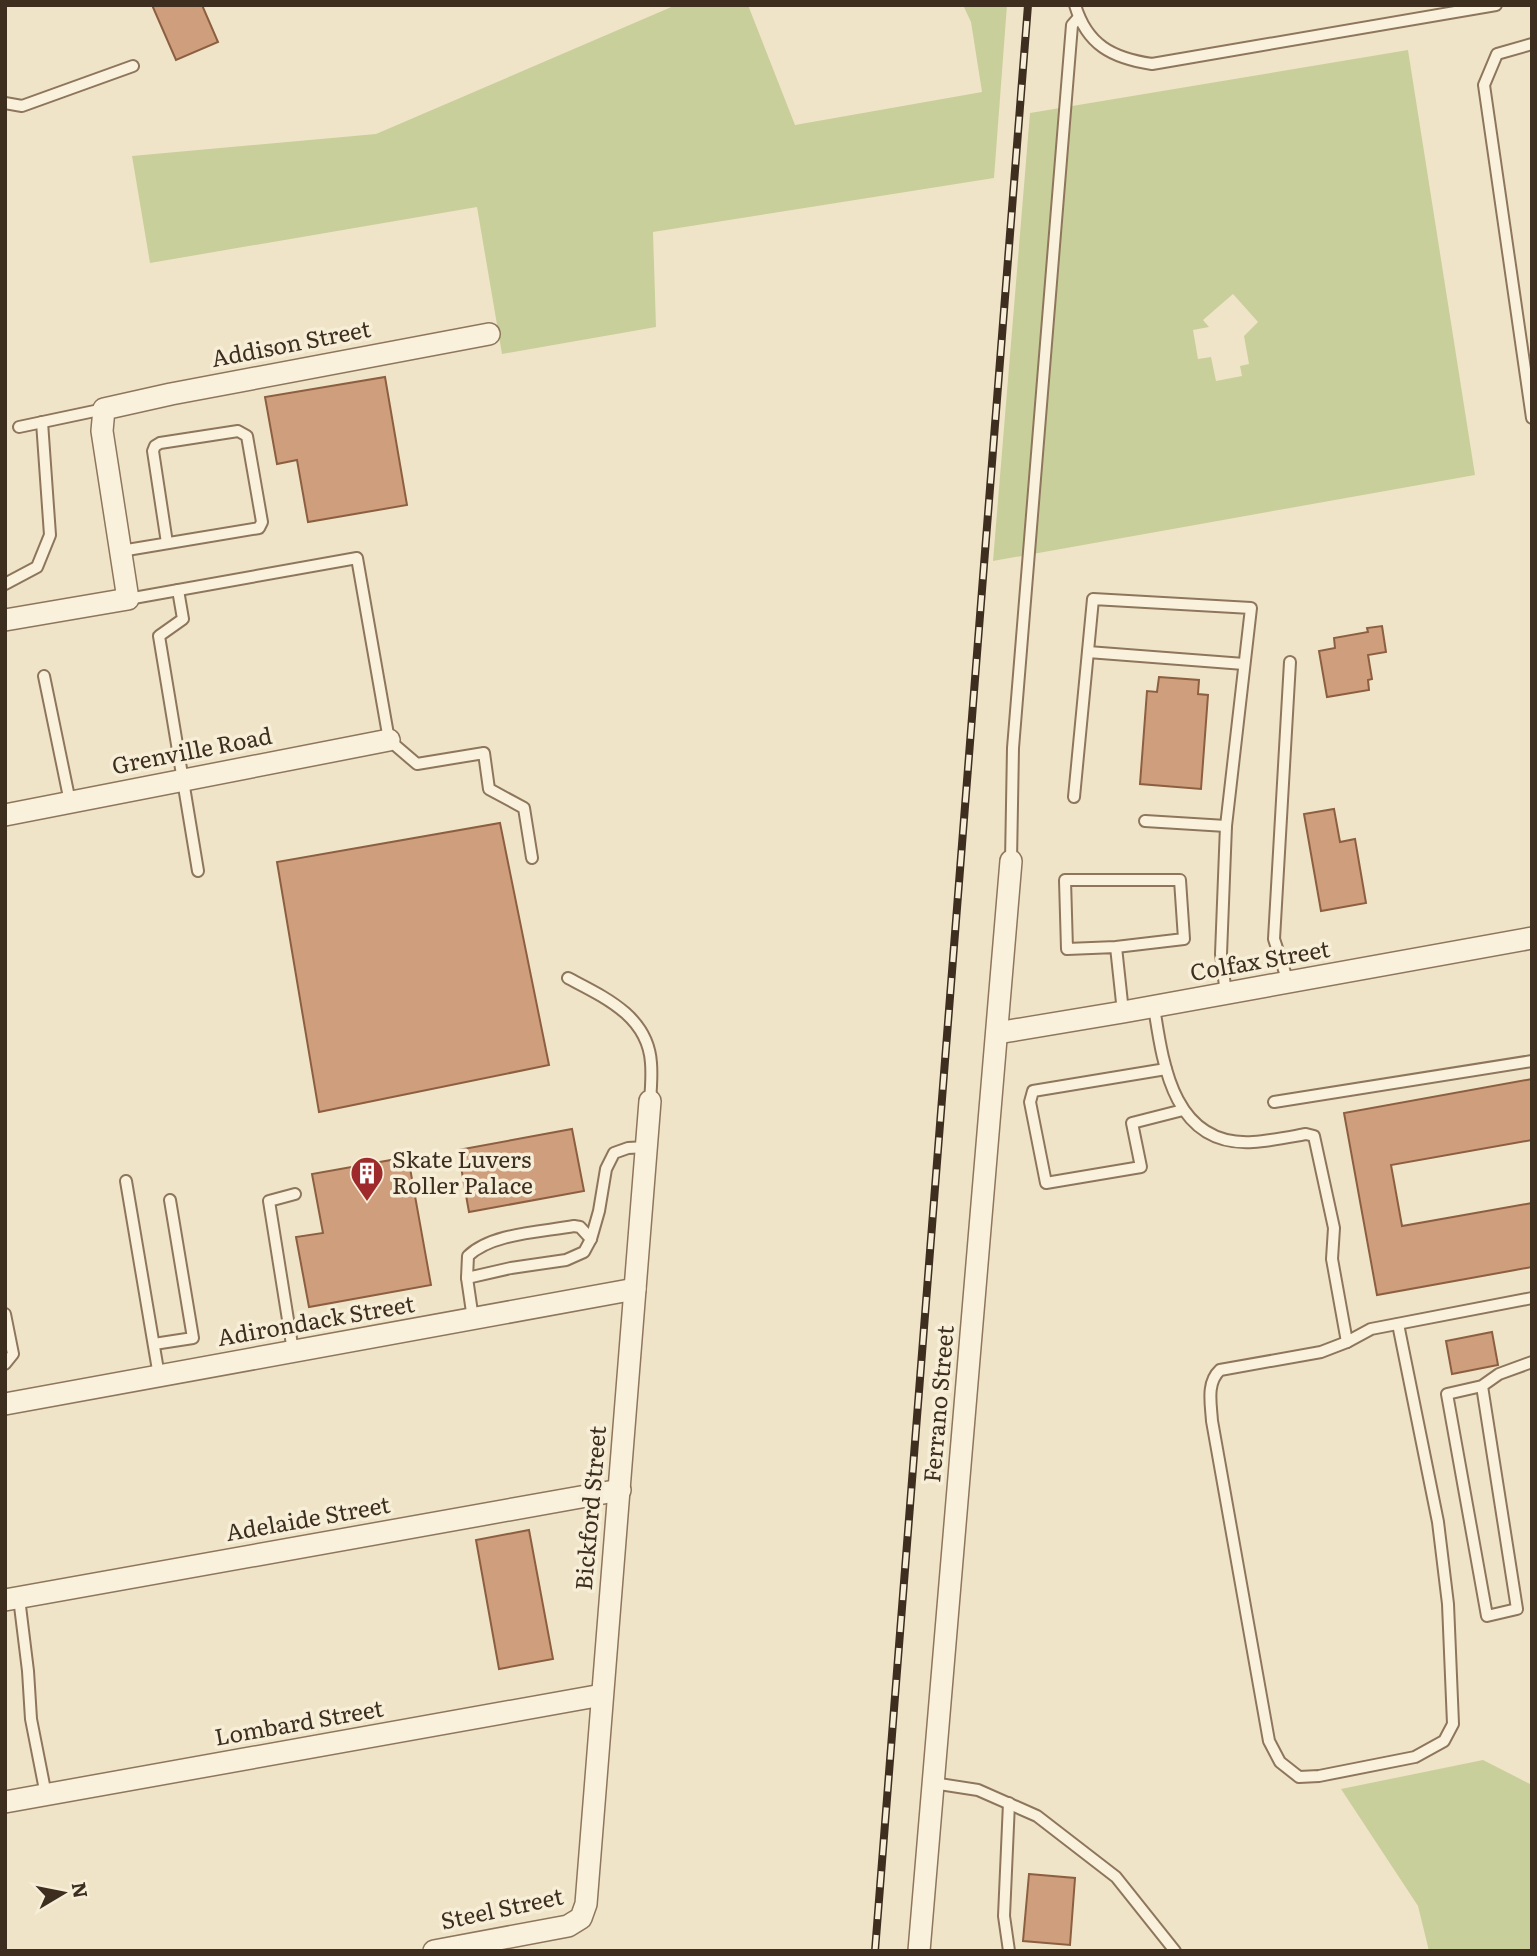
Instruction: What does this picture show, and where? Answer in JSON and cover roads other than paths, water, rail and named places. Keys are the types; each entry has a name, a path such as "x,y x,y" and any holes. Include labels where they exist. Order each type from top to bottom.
{"street":[{"name":"Addison Street","path":"104,409 489,334"},
{"path":"5,620 128,598 102,431 104,409"},
{"name":"Grenville Road","path":"5,815 389,740"},
{"name":"Ferrano Street","path":"919,1951 1011,862"},
{"name":"Colfax Street","path":"997,1032 1154,1007 1532,938"},
{"name":"Bickford Street","path":"581,1918 586,1904 650,1101"},
{"name":"Adirondack Street","path":"5,1404 635,1289"},
{"name":"Adelaide Street","path":"12,1599 620,1490"},
{"name":"Lombard Street","path":"5,1802 602,1695"},
{"name":"Steel Street","path":"434,1951 568,1926 581,1918"}],"lane":[{"path":"1075,5 1086,32 1107,50 1152,64 1496,5"},
{"path":"1011,862 1013,748 1027,570 1072,25 1079,17"},
{"path":"1532,44 1497,54 1484,85 1527,354 1532,418"},
{"path":"5,103 22,106 133,66"},
{"path":"19,427 104,409"},
{"path":"5,583 37,567 50,535 42,422"},
{"path":"121,551 259,528 261,522 247,436 244,433 238,431 155,446 153,451 167,543"},
{"path":"128,598 357,558 389,740 417,764 484,754 489,789 524,808 532,858"},
{"path":"178,590 183,619 159,636 198,871"},
{"path":"1074,797 1093,599 1251,608 1226,826 1221,954 1226,994"},
{"path":"1088,652 1244,664"},
{"path":"1288,982 1274,939 1290,662"},
{"path":"44,676 70,802"},
{"path":"1145,821 1226,826"},
{"path":"1065,880 1180,880 1184,939 1116,947 1067,949 1065,880"},
{"path":"1116,947 1124,1012"},
{"path":"568,978 618,1004 642,1031 651,1060 650,1101"},
{"path":"1154,1007 1161,1055 1183,1110 1194,1124 1215,1136 1237,1141 1251,1142 1306,1134 1314,1136 1318,1143 1334,1228 1332,1259 1346,1342"},
{"path":"1274,1102 1532,1060"},
{"path":"1166,1069 1033,1091 1030,1102 1046,1183 1141,1167 1132,1123 1183,1110"},
{"path":"467,1278 566,1260 584,1252 591,1239 599,1211 606,1169 614,1153 628,1148 647,1147"},
{"path":"126,1181 159,1376"},
{"path":"293,1351 269,1201 295,1194"},
{"path":"154,1344 193,1338 170,1200"},
{"path":"473,1319 467,1278 468,1256 477,1247 490,1241 574,1226 580,1227 591,1239"},
{"path":"1398,1324 1438,1522 1448,1604 1453,1724 1444,1741 1415,1757 1319,1776 1299,1777 1280,1762 1269,1741 1212,1421 1210,1395 1213,1377 1220,1370 1321,1352 1371,1329 1532,1298"},
{"path":"5,1314 13,1354 5,1364"},
{"path":"1482,1386 1517,1609 1486,1616 1447,1394 1482,1386 1499,1374 1532,1362"},
{"path":"12,1599 28,1671 31,1719 46,1795"},
{"path":"933,1783 978,1790 1038,1816 1115,1877 1175,1951"},
{"path":"1009,1803 1004,1916 1009,1951"}],"railway":[{"path":"875,1951 1028,5"}],"place":[{"name":"Skate Luvers Roller Palace","path":"367,1203"}]}
